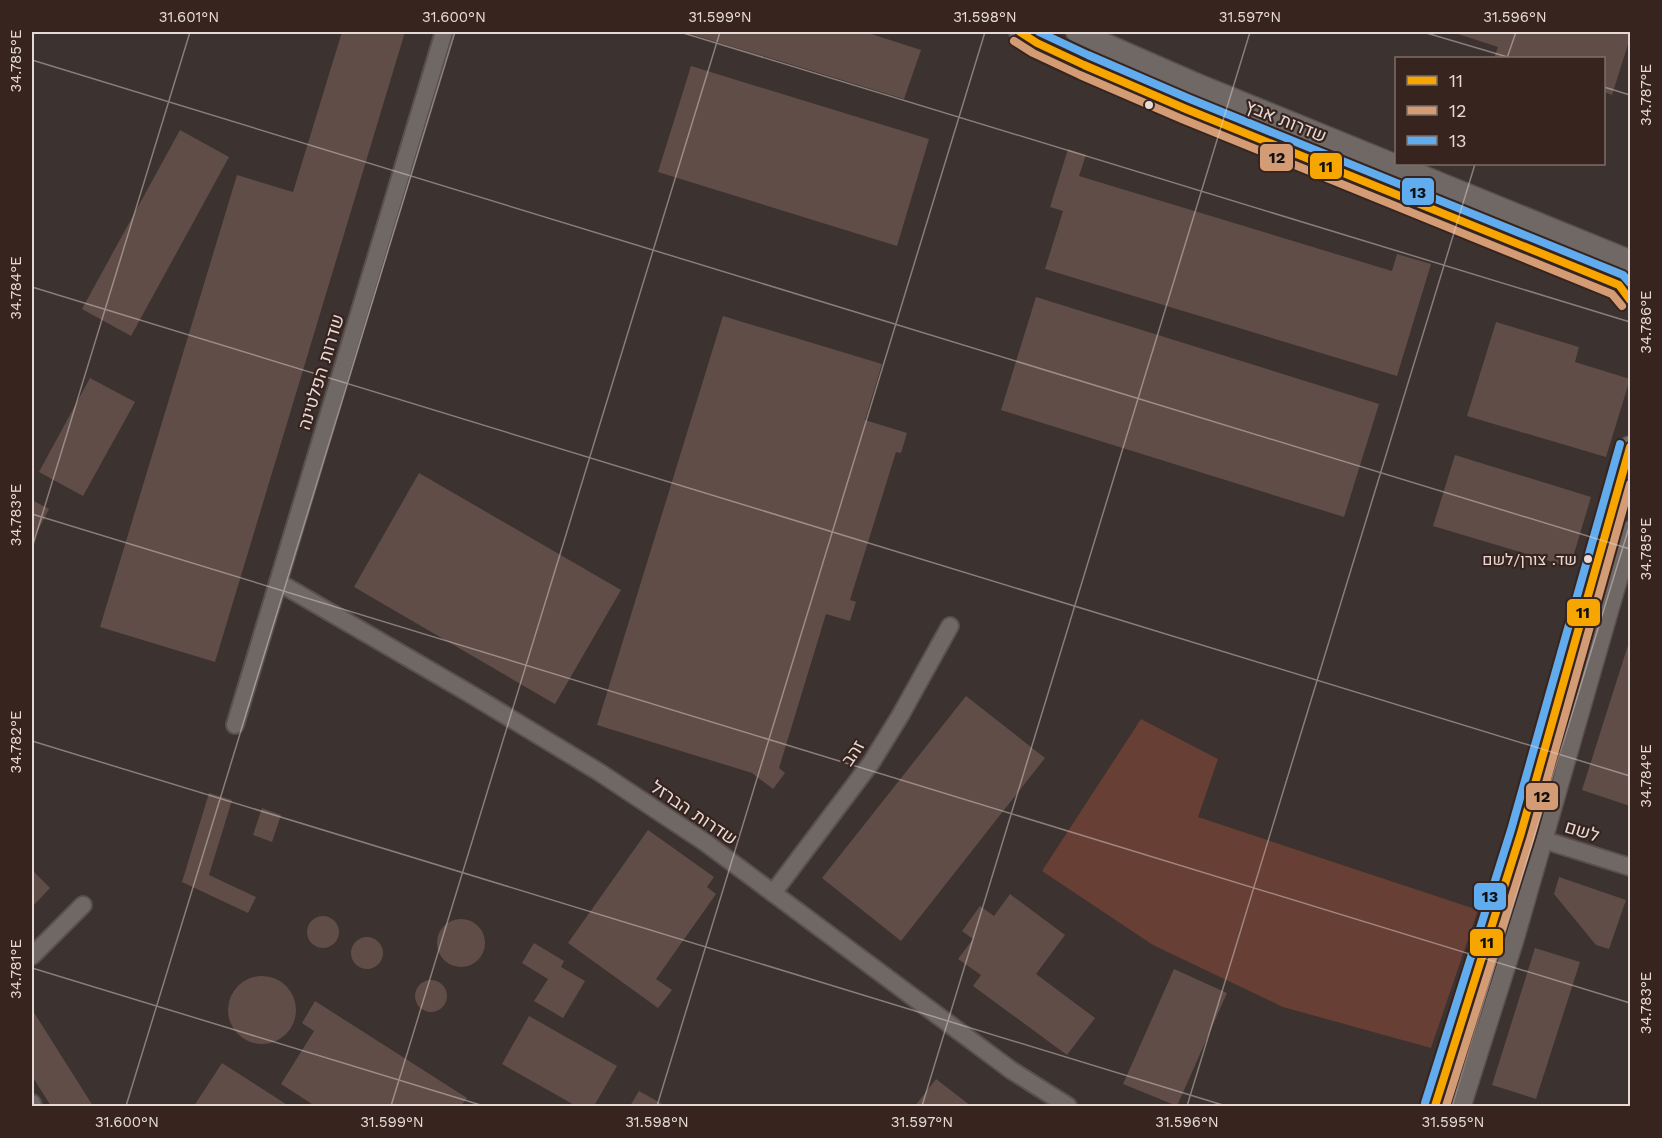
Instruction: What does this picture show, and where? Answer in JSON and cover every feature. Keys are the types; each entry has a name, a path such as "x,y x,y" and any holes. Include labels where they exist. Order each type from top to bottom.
{"street":[{"name":"שדרות הפלטינה","path":"235,725 444,32"},
{"name":"שדרות אבץ","path":"1020,32 1037,43 1083,65 1627,292"},
{"name":"שדרות אבץ","path":"1077,32 1196,84 1630,261"},
{"path":"1435,1107 1521,833 1630,447"},
{"path":"1460,1107 1513,939 1630,532"},
{"name":"שדרות הברזל","path":"278,582 598,772 706,843 994,1057 1068,1107"},
{"name":"זהב","path":"773,893 871,764 950,626"},
{"name":"לשם","path":"1521,833 1630,867"},
{"path":"32,956 83,905"}],"shaded area":[{"path":"1141,719 1218,759 1198,817 1478,910 1431,1048 1283,1007 1153,945 1042,871"}],"building":[{"path":"342,32 405,32 215,662 100,627 237,175 293,192"},
{"path":"688,32 865,32 921,50 904,99"},
{"path":"1452,32 1630,32 1612,95 1605,92 1605,57 1494,57 1498,47"},
{"path":"691,66 929,139 897,246 658,172"},
{"path":"180,130 229,157 131,336 82,309"},
{"path":"1068,149 1086,155 1079,176 1392,271 1397,254 1431,264 1397,376 1045,269 1063,211 1050,207"},
{"path":"1036,297 1379,404 1344,517 1001,410"},
{"path":"723,316 882,364 865,420 907,433 901,453 896,452 850,600 856,602 850,621 826,614 779,768 785,773 773,789 752,773 597,725"},
{"path":"1496,322 1579,347 1575,362 1630,379 1606,457 1467,416"},
{"path":"90,378 135,402 83,496 39,472"},
{"path":"1455,455 1591,497 1570,567 1433,526"},
{"path":"419,473 621,590 555,704 354,587"},
{"path":"32,500 49,509 32,542"},
{"path":"1630,639 1630,806 1582,790"},
{"path":"966,696 1045,758 901,941 822,878"},
{"path":"209,793 232,800 209,875 256,897 248,913 182,882"},
{"path":"262,808 281,815 272,842 253,835"},
{"path":"648,830 714,877 707,887 716,894 656,979 672,990 658,1008 568,943"},
{"path":"32,870 50,888 32,907"},
{"path":"1559,877 1626,900 1609,949 1596,945 1554,894"},
{"path":"1010,894 1065,935 1036,974 1095,1018 1067,1055 973,986 981,975 958,959 973,939 962,931 980,906 994,916"},
{"path":"323,916 334,921 339,932 334,943 323,948 312,943 307,932 312,921"},
{"path":"456,919 466,919 478,926 485,938 485,948 478,960 466,967 456,967 441,956 437,948 437,938 448,923"},
{"path":"367,937 378,942 383,953 378,964 367,969 356,964 351,953 356,942"},
{"path":"534,943 564,961 561,967 585,981 563,1018 534,1001 548,979 522,963"},
{"path":"1535,948 1580,962 1536,1099 1492,1085"},
{"path":"1174,969 1227,993 1177,1106 1123,1084"},
{"path":"262,976 275,979 286,986 293,997 296,1010 293,1023 286,1034 275,1041 262,1044 249,1041 238,1034 231,1023 228,1010 231,997 238,986 249,979"},
{"path":"431,980 442,985 447,996 442,1007 431,1012 420,1007 415,996 420,985"},
{"path":"315,1001 467,1098 461,1106 315,1106 281,1084 314,1031 302,1023"},
{"path":"33,1011 93,1106 51,1106 32,1076"},
{"path":"529,1016 617,1066 594,1106 576,1106 502,1064"},
{"path":"222,1063 289,1106 194,1106"},
{"path":"936,1079 971,1106 915,1106"},
{"path":"639,1091 666,1106 630,1106"}],"transit line":[{"name":"11","path":"1020,32 1037,43 1084,65 1186,109 1619,285 1630,300"},
{"name":"13","path":"1039,32 1190,99 1623,275 1630,283"},
{"name":"12","path":"1014,41 1033,53 1080,75 1182,119 1612,294 1622,306"},
{"name":"13","path":"1425,1103 1511,830 1620,444"},
{"name":"11","path":"1435,1106 1521,833 1630,447"},
{"name":"12","path":"1446,1106 1531,836 1630,484"}],"place":[{"name":"שד. צורן/לשם","path":"1588,559"}]}
